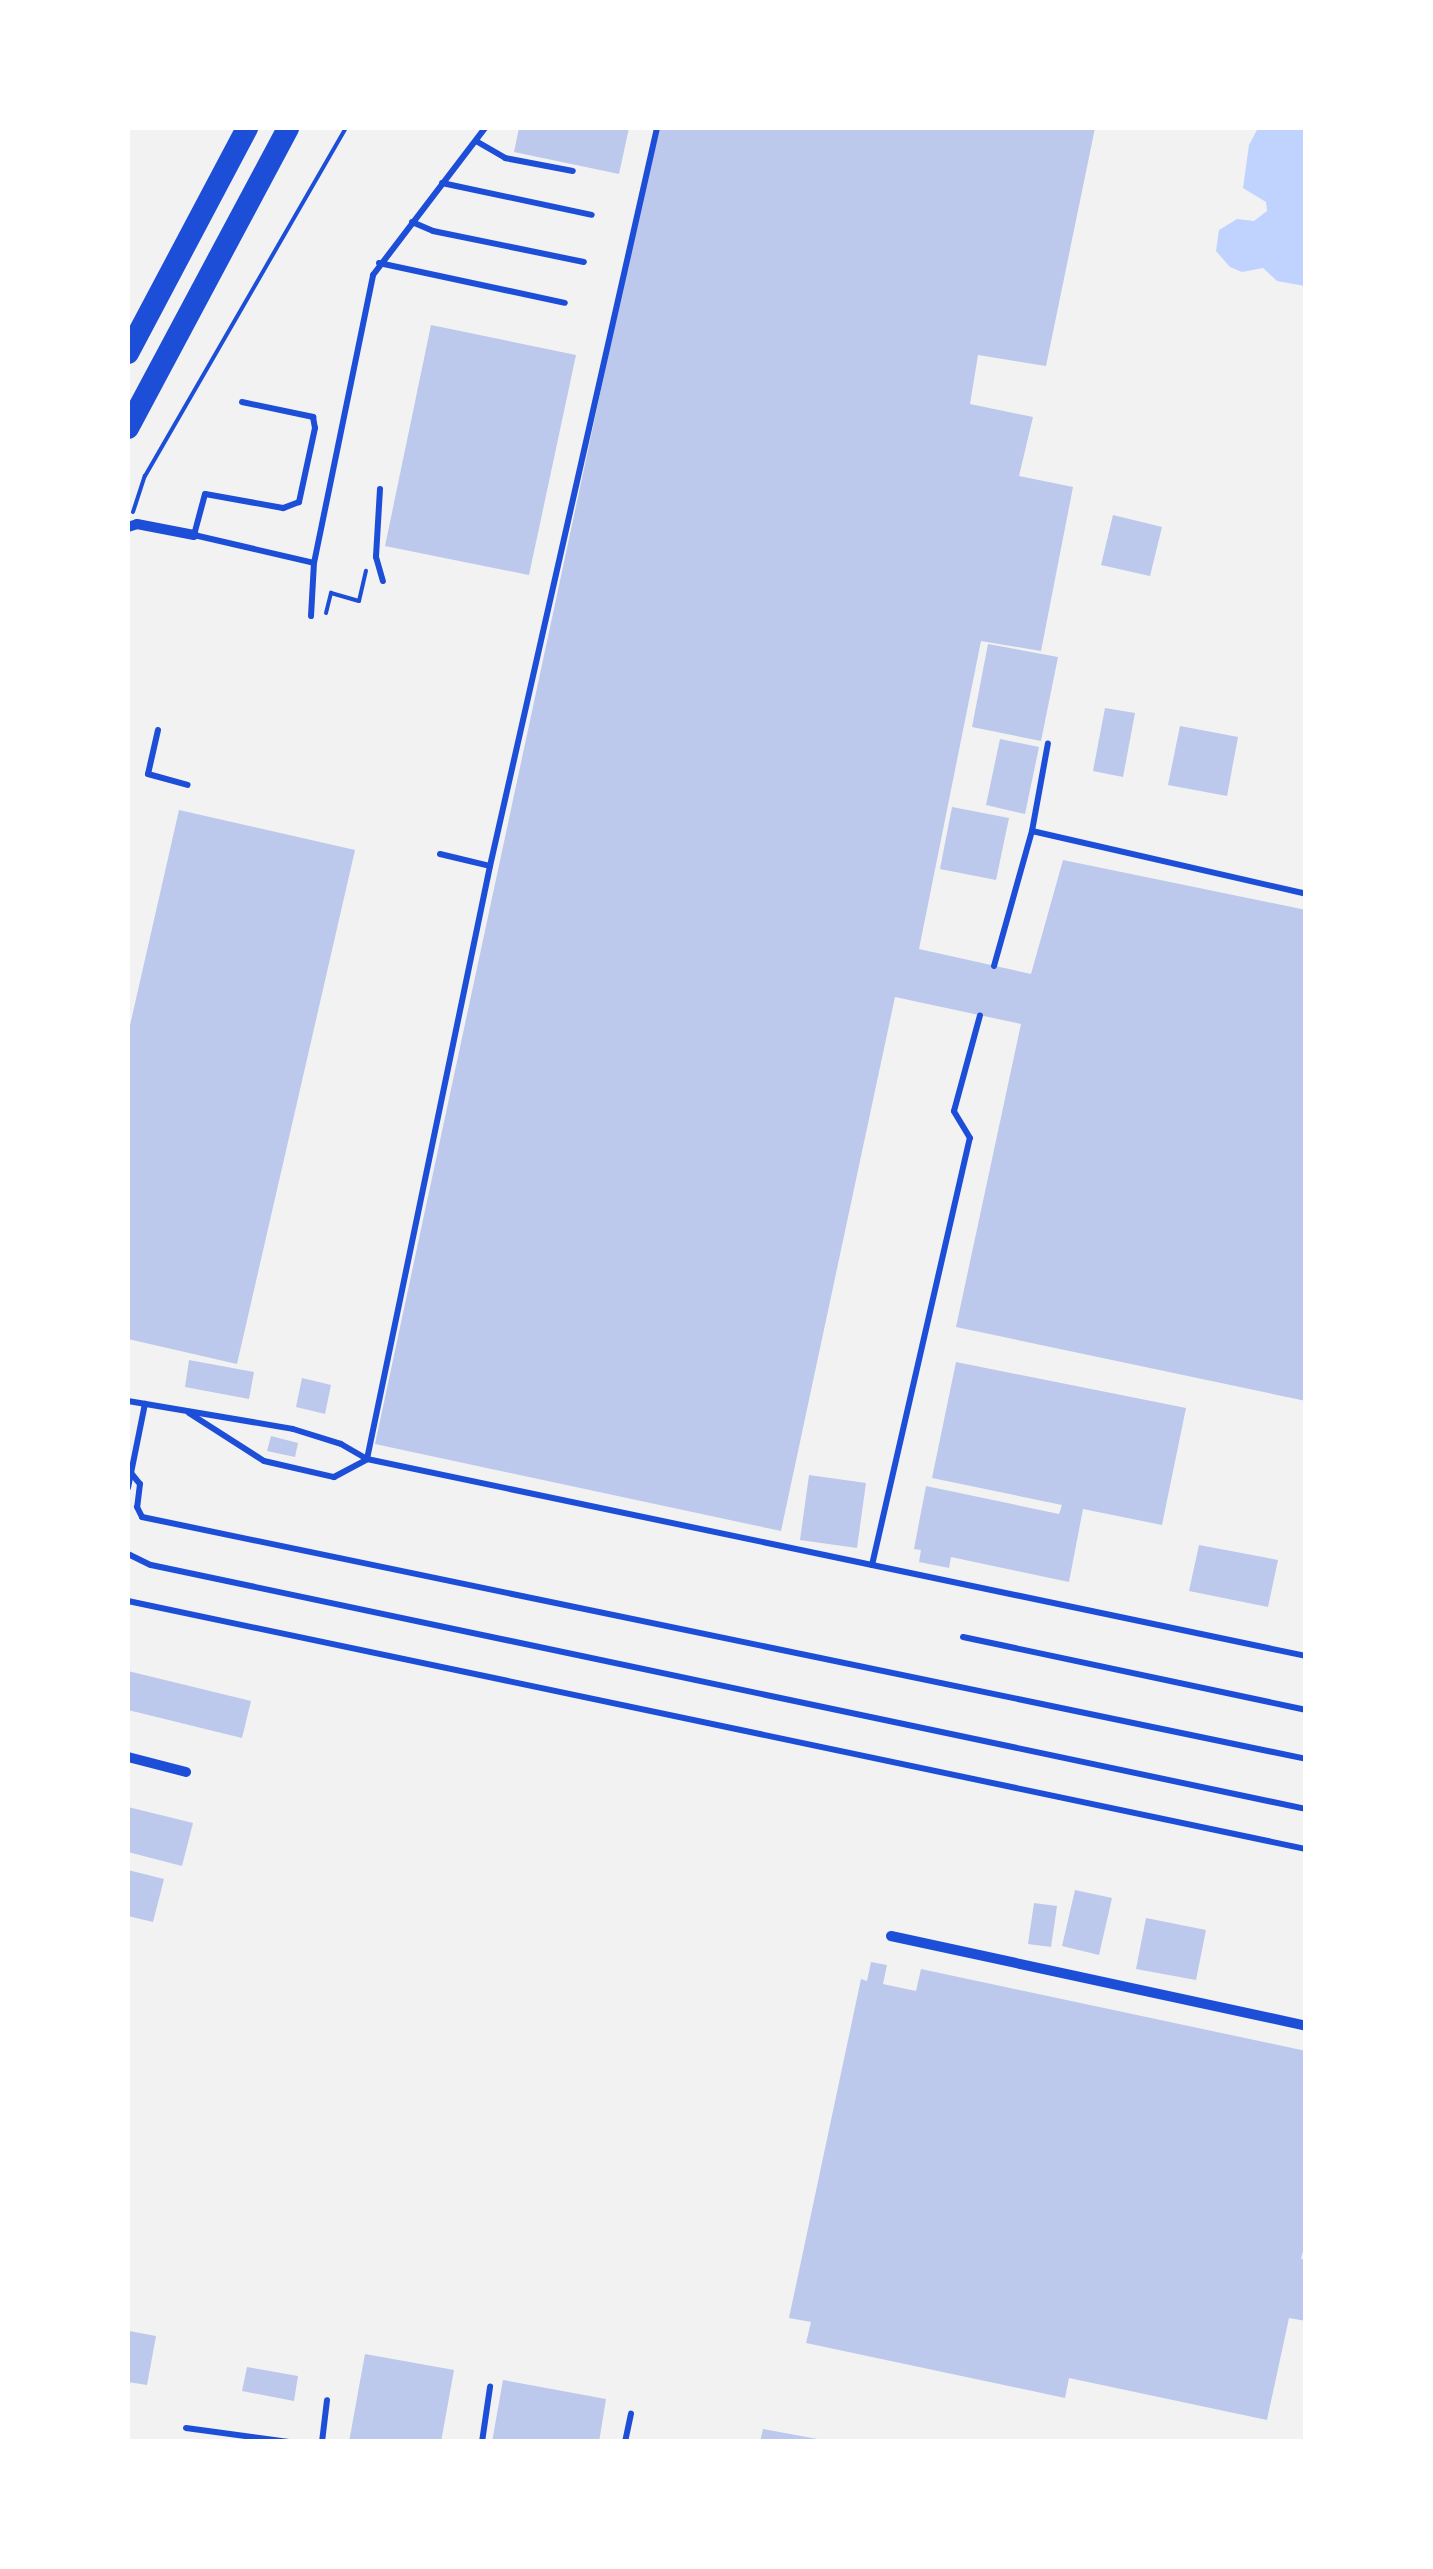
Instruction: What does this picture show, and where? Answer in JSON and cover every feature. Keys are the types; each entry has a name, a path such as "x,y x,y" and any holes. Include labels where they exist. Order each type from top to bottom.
{"highway":[{"path":"128,353 248,128"},
{"path":"128,428 288,128"}],"street":[{"path":"130,526 194,535"},
{"path":"128,1757 186,1772"},
{"path":"891,1936 1306,2026"}],"lane":[{"path":"311,616 314,563 368,296 379,263 485,128"},
{"path":"186,1411 264,1462 334,1477 367,1459 490,866 657,128"},
{"path":"476,141 505,158 573,171"},
{"path":"442,183 592,215"},
{"path":"412,222 433,231 584,262"},
{"path":"379,263 565,304"},
{"path":"242,402 313,417 316,428 300,502 283,508 204,494 194,535 314,563"},
{"path":"380,489 376,557 383,581"},
{"path":"158,730 148,774 188,785"},
{"path":"994,966 1032,831 1048,743"},
{"path":"1032,831 1306,894"},
{"path":"440,854 490,866"},
{"path":"872,1565 970,1138 954,1111 980,1015"},
{"path":"128,1401 293,1430 341,1444 367,1459 1306,1656"},
{"path":"128,1488 145,1404"},
{"path":"130,1473 140,1484 137,1507 142,1517 1306,1759"},
{"path":"128,1554 151,1566 1306,1809"},
{"path":"128,1601 1306,1849"},
{"path":"963,1637 1306,1710"},
{"path":"482,2442 490,2388"},
{"path":"322,2442 327,2400"},
{"path":"625,2442 632,2414"},
{"path":"186,2428 289,2442"}],"path":[{"path":"130,526 145,476 346,128"},
{"path":"324,623 330,593 359,601 370,558 376,557"}],"water":[{"path":"1258,128 1305,128 1305,286 1277,281 1263,268 1242,272 1230,267 1216,251 1219,230 1237,219 1254,221 1267,211 1266,202 1243,188 1249,145"}],"building":[{"path":"519,128 629,128 619,174 514,152"},
{"path":"657,128 1095,128 1046,366 978,355 970,404 1033,417 1019,476 1073,487 1041,651 981,641 919,949 1031,974 1063,860 1306,910 1306,1401 956,1327 1021,1024 895,997 781,1531 375,1444"},
{"path":"431,325 576,355 529,575 385,546"},
{"path":"1113,515 1162,527 1150,576 1101,565"},
{"path":"988,644 1058,657 1041,741 972,727"},
{"path":"1105,708 1135,713 1123,777 1093,771"},
{"path":"1180,726 1238,737 1227,796 1168,785"},
{"path":"1000,739 1039,747 1025,814 986,805"},
{"path":"952,807 1009,818 996,880 940,869"},
{"path":"179,810 355,850 237,1364 128,1339 128,1034"},
{"path":"189,1360 254,1372 249,1399 185,1387"},
{"path":"956,1362 1186,1408 1162,1525 1083,1509 1069,1582 951,1557 949,1568 919,1562 921,1550 914,1549 926,1486 1059,1514 1062,1505 932,1478"},
{"path":"302,1378 331,1385 325,1414 296,1407"},
{"path":"271,1436 298,1443 295,1457 267,1451"},
{"path":"809,1475 866,1483 857,1548 800,1540"},
{"path":"1199,1545 1278,1560 1268,1607 1189,1591"},
{"path":"128,1671 251,1701 242,1738 128,1710"},
{"path":"128,1807 193,1823 182,1866 128,1852"},
{"path":"128,1870 164,1879 153,1922 128,1916"},
{"path":"1075,1890 1112,1898 1099,1955 1062,1946"},
{"path":"1034,1903 1057,1906 1051,1947 1028,1944"},
{"path":"1146,1918 1206,1930 1196,1980 1136,1969"},
{"path":"871,1962 887,1965 883,1984 916,1991 921,1969 1306,2051 1306,2240 1301,2259 1306,2259 1306,2321 1289,2318 1267,2420 1069,2378 1065,2398 806,2343 811,2322 789,2318 861,1979 867,1981"},
{"path":"129,2331 156,2336 147,2385 128,2382"},
{"path":"365,2354 454,2370 441,2442 349,2442"},
{"path":"247,2367 298,2376 294,2401 242,2391"},
{"path":"503,2380 606,2399 599,2442 492,2442"},
{"path":"763,2429 823,2440 823,2442 760,2442"}]}
